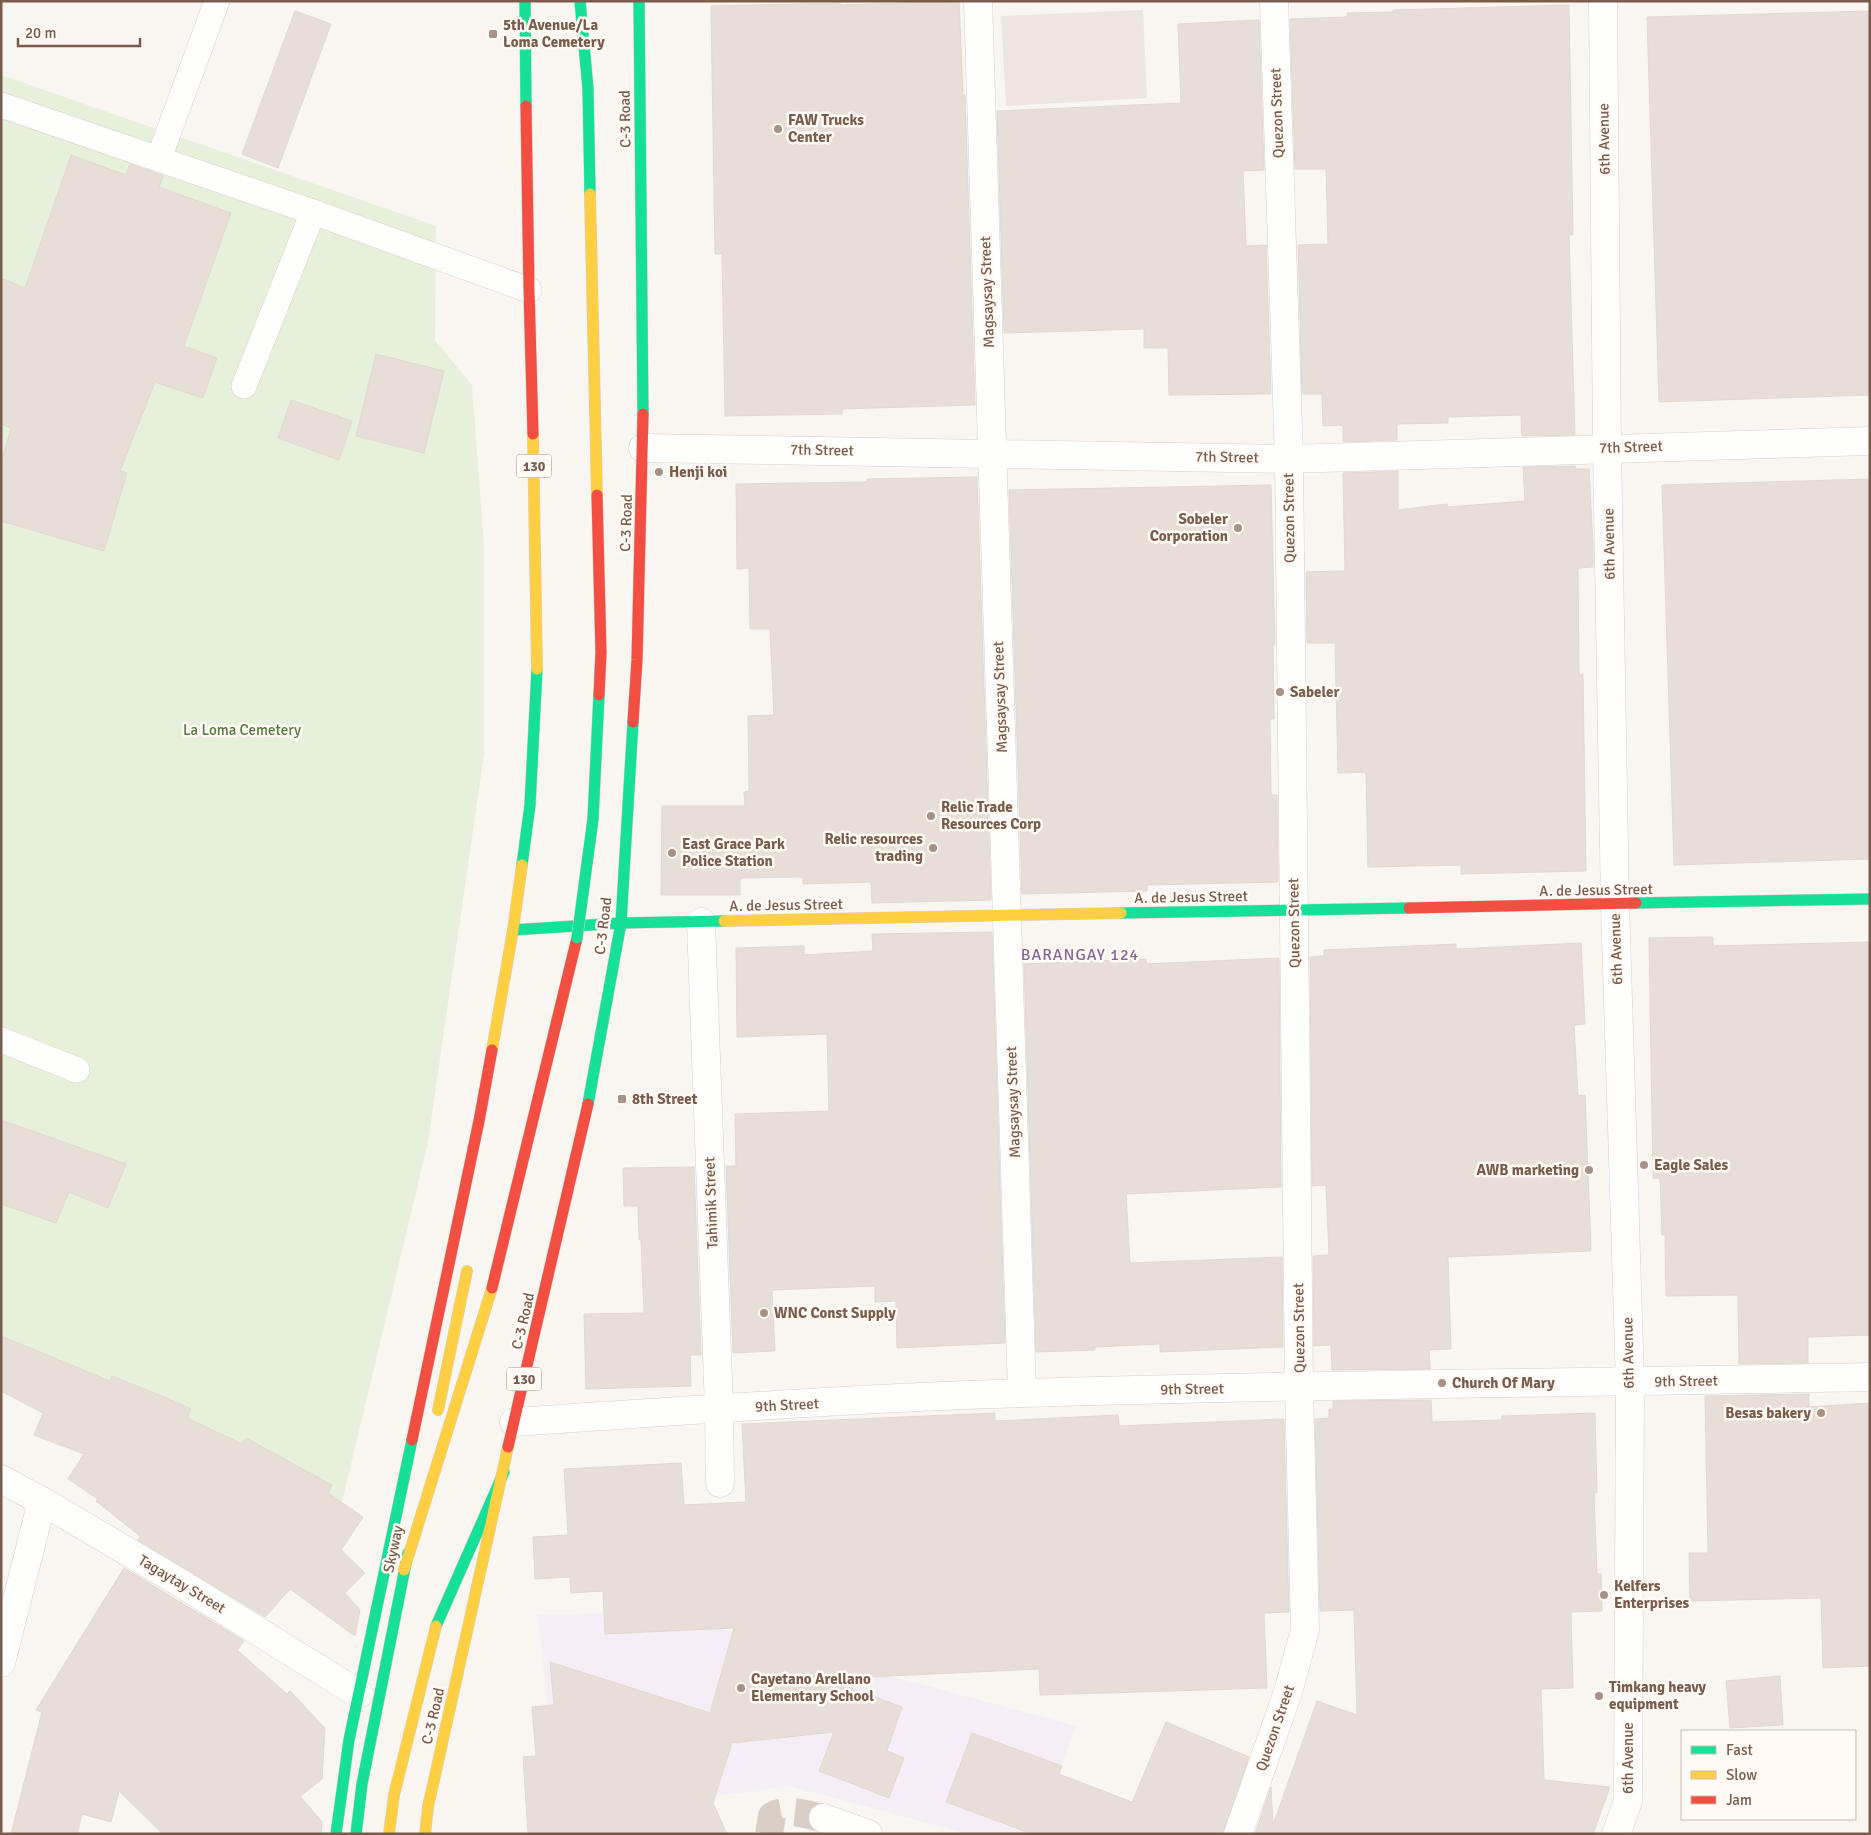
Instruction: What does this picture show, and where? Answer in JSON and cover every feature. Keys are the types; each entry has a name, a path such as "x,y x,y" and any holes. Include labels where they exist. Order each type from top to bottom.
{"main road":[{"name":"130","path":"336,1834 349,1740 479,1120 513,930 530,805 538,656 534,451 528,290 524,1"},
{"path":"404,1570 498,1270 577,938 594,819 601,653 588,89 580,1"},
{"name":"C-3 Road","path":"425,1834 428,1806 514,1422 590,1097 621,923 637,660 643,448 639,1"},
{"name":"A. de Jesus Street","path":"513,930 621,923 1870,899"},
{"path":"434,1426 467,1271"},
{"name":"Skyway","path":"356,1834 362,1784 428,1454"},
{"path":"389,1834 394,1795 433,1633 504,1472"}],"street":[{"name":"Magsaysay Street","path":"978,1 1022,1393"},
{"name":"Quezon Street","path":"1240,1833 1288,1692 1305,1630 1299,1387 1289,459 1274,1"},
{"name":"6th Avenue","path":"1602,1 1615,904 1630,1382 1628,1801 1616,1834"},
{"name":"7th Street","path":"643,448 1289,459 1870,441"},
{"name":"Tahimik Street","path":"701,922 719,1408 720,1484"},
{"name":"9th Street","path":"514,1422 719,1408 1022,1393 1870,1377"},
{"name":"Tagaytay Street","path":"1,1479 42,1501 177,1581 359,1694"},
{"path":"1,1663 42,1501"},
{"path":"823,1818 868,1834"}],"lane":[{"path":"159,158 217,1"},
{"path":"1,105 313,212 528,290"},
{"path":"244,386 313,212"},
{"path":"1,1040 77,1070"}],"shaded area":[{"path":"1143,10 1147,98 1006,106 1001,16"},
{"name":"Cayetano Arellano Elementary School","path":"662,1611 794,1650 1076,1726 1036,1834 968,1834 790,1786 688,1800 553,1758 538,1615"}],"green space":[{"name":"La Loma Cemetery","path":"1,75 436,226 435,340 472,385 484,546 484,754 428,1142 342,1502 1,1348"}],"building":[{"path":"959,1 963,95 965,95 975,405 842,409 842,414 725,416 722,254 715,254 711,6 840,3 840,5"},
{"path":"1569,5 1573,235 1569,235 1575,435 1522,436 1521,415 1448,417 1448,423 1397,424 1397,440 1343,442 1343,425 1323,426 1322,394 1302,394 1298,245 1328,244 1326,169 1295,169 1290,19 1347,17 1347,13 1393,12 1393,10"},
{"path":"295,11 331,24 278,168 242,154"},
{"path":"1870,11 1870,395 1659,402 1647,17"},
{"path":"1259,20 1264,170 1243,171 1246,246 1266,245 1271,394 1169,395 1168,348 1144,348 1144,329 1004,333 997,111 1181,103 1178,24"},
{"path":"71,155 126,175 130,164 163,176 159,187 231,213 184,346 217,358 203,398 155,382 120,471 127,473 104,551 1,521 1,463 11,428 1,424 1,278 25,288"},
{"path":"376,354 444,371 424,453 356,436"},
{"path":"291,400 352,421 339,460 278,438"},
{"path":"1575,466 1576,469 1589,469 1593,545 1593,567 1578,568 1579,675 1583,674 1586,871 1461,874 1461,865 1368,867 1366,772 1338,773 1335,643 1307,643 1306,572 1345,571 1343,473 1398,471 1398,510 1447,504 1448,507 1525,501 1523,467"},
{"path":"977,477 991,900 872,903 871,882 803,884 803,877 740,878 740,895 661,895 662,806 745,806 744,792 749,791 748,716 774,715 770,629 750,629 749,568 737,569 736,484 867,482 867,479"},
{"path":"1870,479 1870,859 1674,865 1662,485"},
{"path":"1271,485 1275,644 1273,644 1274,719 1270,719 1271,795 1277,795 1278,882 1147,885 1147,891 1022,894 1009,490"},
{"path":"992,932 1005,1343 897,1348 896,1301 875,1302 875,1286 772,1290 775,1351 733,1353 726,1166 736,1166 735,1114 829,1111 827,1034 737,1037 736,948 804,946 804,955 873,951 872,934"},
{"path":"1713,937 1713,946 1870,942 1870,1335 1808,1337 1808,1363 1739,1364 1738,1295 1666,1296 1665,1235 1662,1235 1660,1178 1653,1178 1649,938"},
{"path":"1581,943 1585,1024 1574,1025 1578,1096 1585,1095 1591,1251 1448,1257 1451,1349 1429,1350 1430,1369 1332,1370 1331,1345 1314,1346 1313,1256 1329,1255 1326,1185 1312,1186 1310,957 1324,956 1324,950 1456,944 1456,949"},
{"path":"1279,958 1281,1187 1126,1194 1130,1263 1282,1257 1283,1347 1160,1352 1160,1344 1095,1347 1095,1350 1036,1352 1024,964 1146,959 1146,964"},
{"path":"1,1120 126,1164 108,1208 69,1192 56,1223 1,1204"},
{"path":"694,1167 701,1355 690,1355 691,1386 586,1389 584,1314 644,1313 638,1206 624,1206 623,1168"},
{"path":"1,1336 110,1381 112,1376 169,1399 191,1409 187,1418 242,1444 246,1438 332,1485 328,1493 363,1517 341,1550 365,1573 345,1593 360,1610 355,1636 290,1589 265,1617 138,1540 140,1536 96,1501 98,1499 68,1479 84,1454 34,1435 43,1413 1,1391"},
{"path":"1809,1394 1809,1407 1870,1403 1870,1666 1823,1668 1821,1598 1690,1601 1689,1553 1708,1553 1705,1396"},
{"path":"1431,1400 1432,1422 1502,1420 1502,1416 1595,1413 1597,1493 1594,1493 1597,1574 1601,1574 1602,1611 1571,1612 1573,1688 1541,1689 1544,1780 1610,1787 1593,1834 1255,1834 1271,1787 1273,1825 1317,1701 1357,1715 1354,1610 1320,1611 1315,1419 1329,1418 1329,1409 1333,1409 1333,1401"},
{"path":"995,1413 995,1421 1118,1415 1119,1426 1284,1419 1289,1612 1264,1613 1267,1688 1040,1695 1039,1669 826,1679 902,1707 887,1751 904,1758 889,1798 819,1771 834,1732 732,1743 713,1803 727,1834 528,1834 523,1757 536,1756 532,1707 554,1705 550,1662 710,1713 734,1628 605,1634 603,1591 571,1593 570,1577 535,1579 533,1537 568,1535 564,1469 681,1463 684,1505 746,1502 742,1424"},
{"path":"124,1568 244,1641 237,1650 287,1694 290,1691 325,1728 322,1779 300,1796 322,1822 321,1834 163,1834 119,1791 111,1822 82,1814 77,1834 11,1834 42,1712 36,1710"},
{"path":"1780,1676 1783,1725 1730,1728 1726,1681"},
{"path":"1166,1722 1249,1757 1223,1834 1032,1834 946,1802 972,1733 1062,1766 1059,1774 1132,1802"}],"tunnel":[{"path":"769,1834 772,1816 778,1813 797,1812 823,1818"}],"traffic: fast":[{"path":"525,1 526,106"},
{"path":"580,1 588,89"},
{"path":"639,1 643,414"},
{"path":"588,89 590,194"},
{"path":"522,865 530,805 537,669"},
{"path":"577,938 593,819 599,695"},
{"path":"588,1104 621,923 633,722"},
{"path":"1636,903 1870,899"},
{"path":"1121,913 1409,908"},
{"path":"513,930 621,923 724,921"},
{"path":"336,1834 349,1740 412,1440"},
{"path":"436,1626 504,1472"},
{"path":"356,1834 362,1784 408,1553"}],"traffic: slow":[{"path":"590,194 597,495"},
{"path":"533,434 537,669"},
{"path":"492,1050 513,930 522,865"},
{"path":"724,921 1121,913"},
{"path":"438,1410 467,1271"},
{"path":"404,1570 492,1288"},
{"path":"425,1834 428,1807 508,1447"},
{"path":"389,1834 394,1795 436,1626"}],"traffic: jam":[{"path":"526,106 533,434"},
{"path":"633,722 637,660 643,414"},
{"path":"597,495 601,653 599,695"},
{"path":"1409,908 1636,903"},
{"path":"492,1288 577,938"},
{"path":"412,1440 479,1121 492,1050"},
{"path":"508,1447 588,1104"}],"place":[{"name":"5th Avenue/La Loma Cemetery","path":"493,34"},
{"name":"FAW Trucks Center","path":"778,129"},
{"name":"Henji koi","path":"659,472"},
{"name":"Sobeler Corporation","path":"1238,528"},
{"name":"Sabeler","path":"1280,692"},
{"name":"Relic Trade Resources Corp","path":"931,816"},
{"name":"Relic resources trading","path":"933,848"},
{"name":"East Grace Park Police Station","path":"672,853"},
{"name":"8th Street","path":"622,1099"},
{"name":"Eagle Sales","path":"1644,1165"},
{"name":"AWB marketing","path":"1589,1170"},
{"name":"WNC Const Supply","path":"764,1313"},
{"name":"Church Of Mary","path":"1442,1383"},
{"name":"Besas bakery","path":"1821,1413"},
{"name":"Kelfers Enterprises","path":"1604,1595"},
{"name":"Cayetano Arellano Elementary School","path":"741,1688"},
{"name":"Timkang heavy equipment","path":"1599,1696"}],"district":[{"name":"BARANGAY 124","path":"1080,955"}]}
